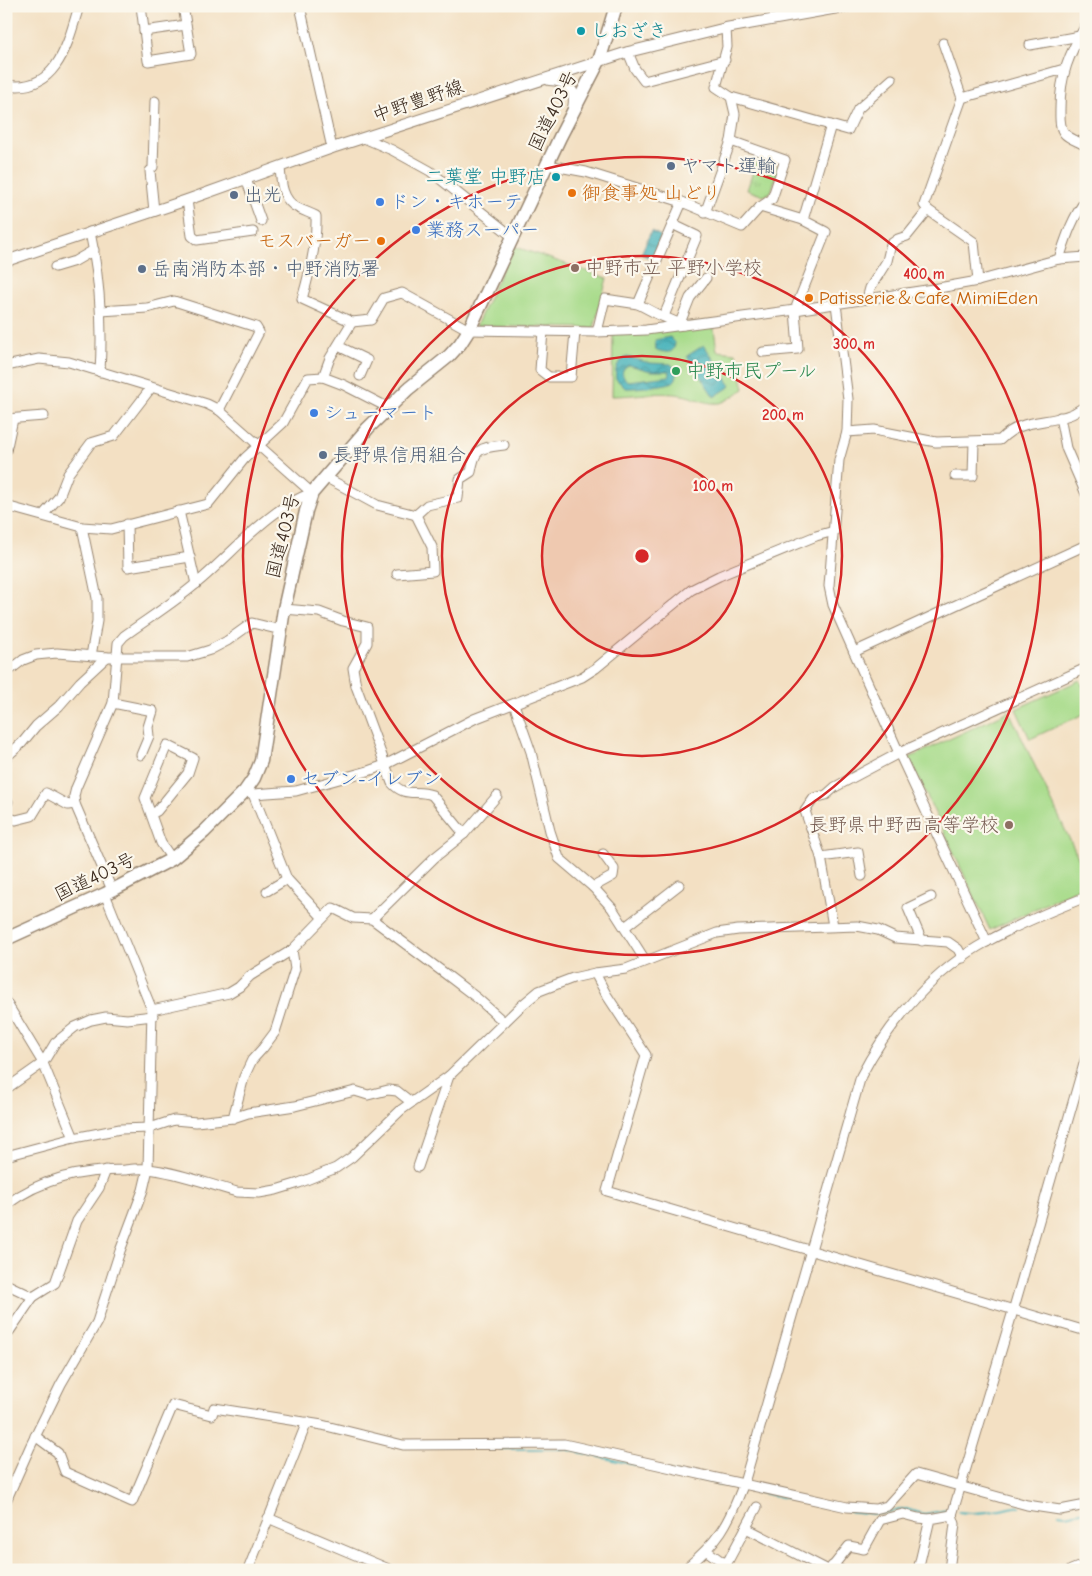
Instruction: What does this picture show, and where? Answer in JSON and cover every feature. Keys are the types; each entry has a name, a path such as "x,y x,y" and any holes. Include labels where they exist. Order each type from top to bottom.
{"highway":[{"name":"国道403号","path":"6,939 109,892 172,859 249,793 261,761 280,630 306,511 312,493 368,428 408,389 449,356 469,330 572,112 599,61 616,6"}],"main road":[{"name":"中野豊野線","path":"6,261 187,200 332,148 628,52 726,28 848,6"},
{"path":"543,80 556,80 571,88 574,95 572,112"}],"street":[{"path":"6,95 10,86 22,86 39,81 54,69 66,50 79,6"},
{"path":"140,6 148,61 191,54 183,6"},
{"path":"300,6 332,148"},
{"path":"144,31 186,25"},
{"path":"1086,25 1075,43 1064,69 1060,91 1060,122 1065,134 1086,146"},
{"path":"726,28 728,48 716,87 731,97 848,130 858,109 892,79"},
{"path":"1030,44 1080,36"},
{"path":"943,43 962,98 924,205 928,210 974,242 978,281"},
{"path":"628,52 635,69 644,81 725,60"},
{"path":"962,98 1064,69"},
{"path":"705,213 731,141 734,114 731,97"},
{"path":"154,211 152,169 155,101"},
{"path":"803,220 831,125"},
{"path":"364,138 392,150 430,171 513,237"},
{"path":"548,165 586,172 682,202 742,227 760,207 772,199 785,160 731,141"},
{"path":"280,167 282,188 286,197 292,205 316,216 317,226 302,299 352,322 371,320 384,298 402,293 469,330 575,332 646,330 836,304 978,281 1059,260 1086,257"},
{"path":"246,179 261,221"},
{"path":"187,200 192,236 197,240 253,232"},
{"path":"1059,260 1067,234 1078,211 1086,200"},
{"path":"638,304 682,202"},
{"path":"760,207 803,220 826,232 795,310 798,349 763,352"},
{"path":"867,298 870,288 887,261 891,244 898,238 907,236 928,210"},
{"path":"664,316 698,236 672,224"},
{"path":"90,232 100,282 100,372"},
{"path":"55,266 75,260 94,250"},
{"path":"683,324 690,298 706,278"},
{"path":"597,332 605,300 638,304 683,324"},
{"path":"101,312 147,308 174,301 256,327 258,332 219,410"},
{"path":"836,304 848,399 846,432 839,460 829,586 833,605 987,942"},
{"path":"323,377 325,367 352,322"},
{"path":"544,331 540,370 549,377 571,376 575,332"},
{"path":"338,346 367,360 360,376"},
{"path":"6,366 39,359 69,362 207,404 219,410 312,493"},
{"path":"6,506 82,527 111,529 208,504 245,458 283,423 308,378 323,377 389,408"},
{"path":"42,515 59,497 68,474 91,443 114,436 151,388"},
{"path":"846,432 874,430 936,442 1000,440 1009,431 1025,424 1072,414 1086,406"},
{"path":"6,451 10,419 44,416"},
{"path":"1060,417 1066,448 1086,494"},
{"path":"955,476 973,476 974,442"},
{"path":"416,515 427,505 458,498 460,479 471,472 474,456 483,448 504,445"},
{"path":"325,477 377,505 416,515 432,546 433,571 397,574"},
{"path":"6,1501 61,1384 97,1322 120,1251 143,1190 148,1169 153,1013 75,804 74,796 113,703 112,657 118,643 124,636 196,584 283,507 302,496 312,493"},
{"path":"179,511 196,584"},
{"path":"128,524 128,567 190,557"},
{"path":"82,527 97,598 97,621 91,656"},
{"path":"323,918 287,879 249,793 296,791 385,765 474,719 570,683 589,672 692,590 719,576 816,536 834,531"},
{"path":"854,652 1086,545"},
{"path":"284,609 319,612 367,627 366,643 353,668 356,686 392,784 402,792 432,795 464,834"},
{"path":"6,673 22,660 36,655 57,653 112,657 187,657 210,650 227,641 252,623 280,630"},
{"path":"6,757 22,743 36,726 59,706 80,682 112,657"},
{"path":"833,926 821,857 805,811 814,798 826,795 835,787 899,753 1086,668"},
{"path":"113,703 153,711 148,727 149,736 141,755"},
{"path":"514,704 531,752 550,831 560,858 593,887 612,908 645,960"},
{"path":"150,814 157,810 188,773 193,758 167,745 145,798 150,814 161,843 172,859"},
{"path":"6,817 16,820 32,816 46,793 68,804 75,804"},
{"path":"372,920 434,858 464,834 497,796"},
{"path":"6,801 8,802 6,805"},
{"path":"821,857 858,852 862,876"},
{"path":"593,887 613,876 614,869 603,854"},
{"path":"267,891 287,879"},
{"path":"625,926 679,886"},
{"path":"899,911 931,897"},
{"path":"684,1570 706,1551 725,1527 744,1483 861,1076 874,1050 920,994 962,958 987,942 1086,897"},
{"path":"6,1089 43,1062 55,1044 75,1027 91,1020 127,1018 153,1013 229,993 239,987 250,976 292,950 334,908 353,918 372,920 439,968 504,1022"},
{"path":"908,908 922,941"},
{"path":"6,1205 36,1186 85,1171 148,1169 237,1192 259,1193 299,1183 336,1168 352,1158 372,1136 412,1102 449,1076 539,991 573,978 626,969 717,933 738,930 857,926 878,930 895,938 948,942 958,949 962,958"},
{"path":"233,1118 244,1077 252,1060 275,1032 295,969 292,950"},
{"path":"595,973 606,994 646,1055 606,1191 1086,1331"},
{"path":"7,1007 43,1062 74,1138"},
{"path":"949,1570 955,1524 952,1515 1086,1057"},
{"path":"418,1167 449,1076"},
{"path":"6,1156 74,1138 120,1129 150,1128 174,1120 196,1122 233,1118 248,1113 295,1106 355,1091 368,1095 388,1090 397,1092 412,1102"},
{"path":"6,1336 33,1297 55,1284 77,1221 99,1188 106,1170"},
{"path":"6,1284 33,1297"},
{"path":"35,1436 58,1453 65,1472 132,1502 173,1405 212,1415 214,1408 246,1412 275,1419 308,1422 403,1445 564,1444 847,1507 875,1509 887,1506 916,1474 1026,1505 1060,1510 1086,1505"},
{"path":"248,1570 308,1422"},
{"path":"706,1551 727,1563 757,1507"},
{"path":"830,1568 849,1546 864,1549 880,1520 903,1514 930,1519 952,1515"},
{"path":"268,1518 391,1570"},
{"path":"918,1570 930,1519"},
{"path":"746,1528 830,1568 842,1570"},
{"path":"1071,1570 1086,1564"}],"green space":[{"path":"757,159 779,167 771,192 764,196 747,190"},
{"path":"513,246 607,278 594,328 476,326"},
{"name":"中野市民プール","path":"713,321 717,351 736,353 744,389 720,403 705,402 673,394 612,396 613,332"},
{"path":"1080,680 1086,693 1086,713 1030,739 1016,709"},
{"name":"長野県中野西高等学校","path":"1009,711 1086,874 1086,885 990,930 909,758"}],"water":[{"path":"651,231 661,236 652,259 641,254"},
{"path":"670,337 675,343 673,350 663,352 656,350 655,340"},
{"path":"704,345 731,386 714,397 687,356"},
{"path":"627,357 650,363 671,364 677,371 676,378 673,382 664,384 625,388 616,379 617,365","holes":["629,365 651,371 669,371 670,374 669,376 628,381 622,372"]}],"waterway":[{"path":"500,1449 565,1449 733,1487"},
{"path":"749,1490 832,1508"},
{"path":"959,1512 985,1512 1020,1507"},
{"path":"847,1511 876,1514 906,1509 924,1514 948,1510"},
{"path":"1059,1514 1065,1515 1086,1511"}],"place":[{"name":"しおざき","path":"581,31"},
{"name":"ヤマト運輸","path":"671,166"},
{"name":"二葉堂 中野店","path":"556,177"},
{"name":"御食事処 山どり","path":"572,193"},
{"name":"出光","path":"234,195"},
{"name":"ドン・キホーテ","path":"380,202"},
{"name":"業務スーパー","path":"416,230"},
{"name":"モスバーガー","path":"381,241"},
{"name":"中野市立 平野小学校","path":"575,268"},
{"name":"岳南消防本部・中野消防署","path":"142,269"},
{"name":"Patisserie＆Cafe MimiEden","path":"809,298"},
{"name":"中野市民プール","path":"676,371"},
{"name":"シューマート","path":"314,413"},
{"name":"長野県信用組合","path":"323,455"},
{"name":"セブン-イレブン","path":"291,779"},
{"name":"長野県中野西高等学校","path":"1009,825"}]}
